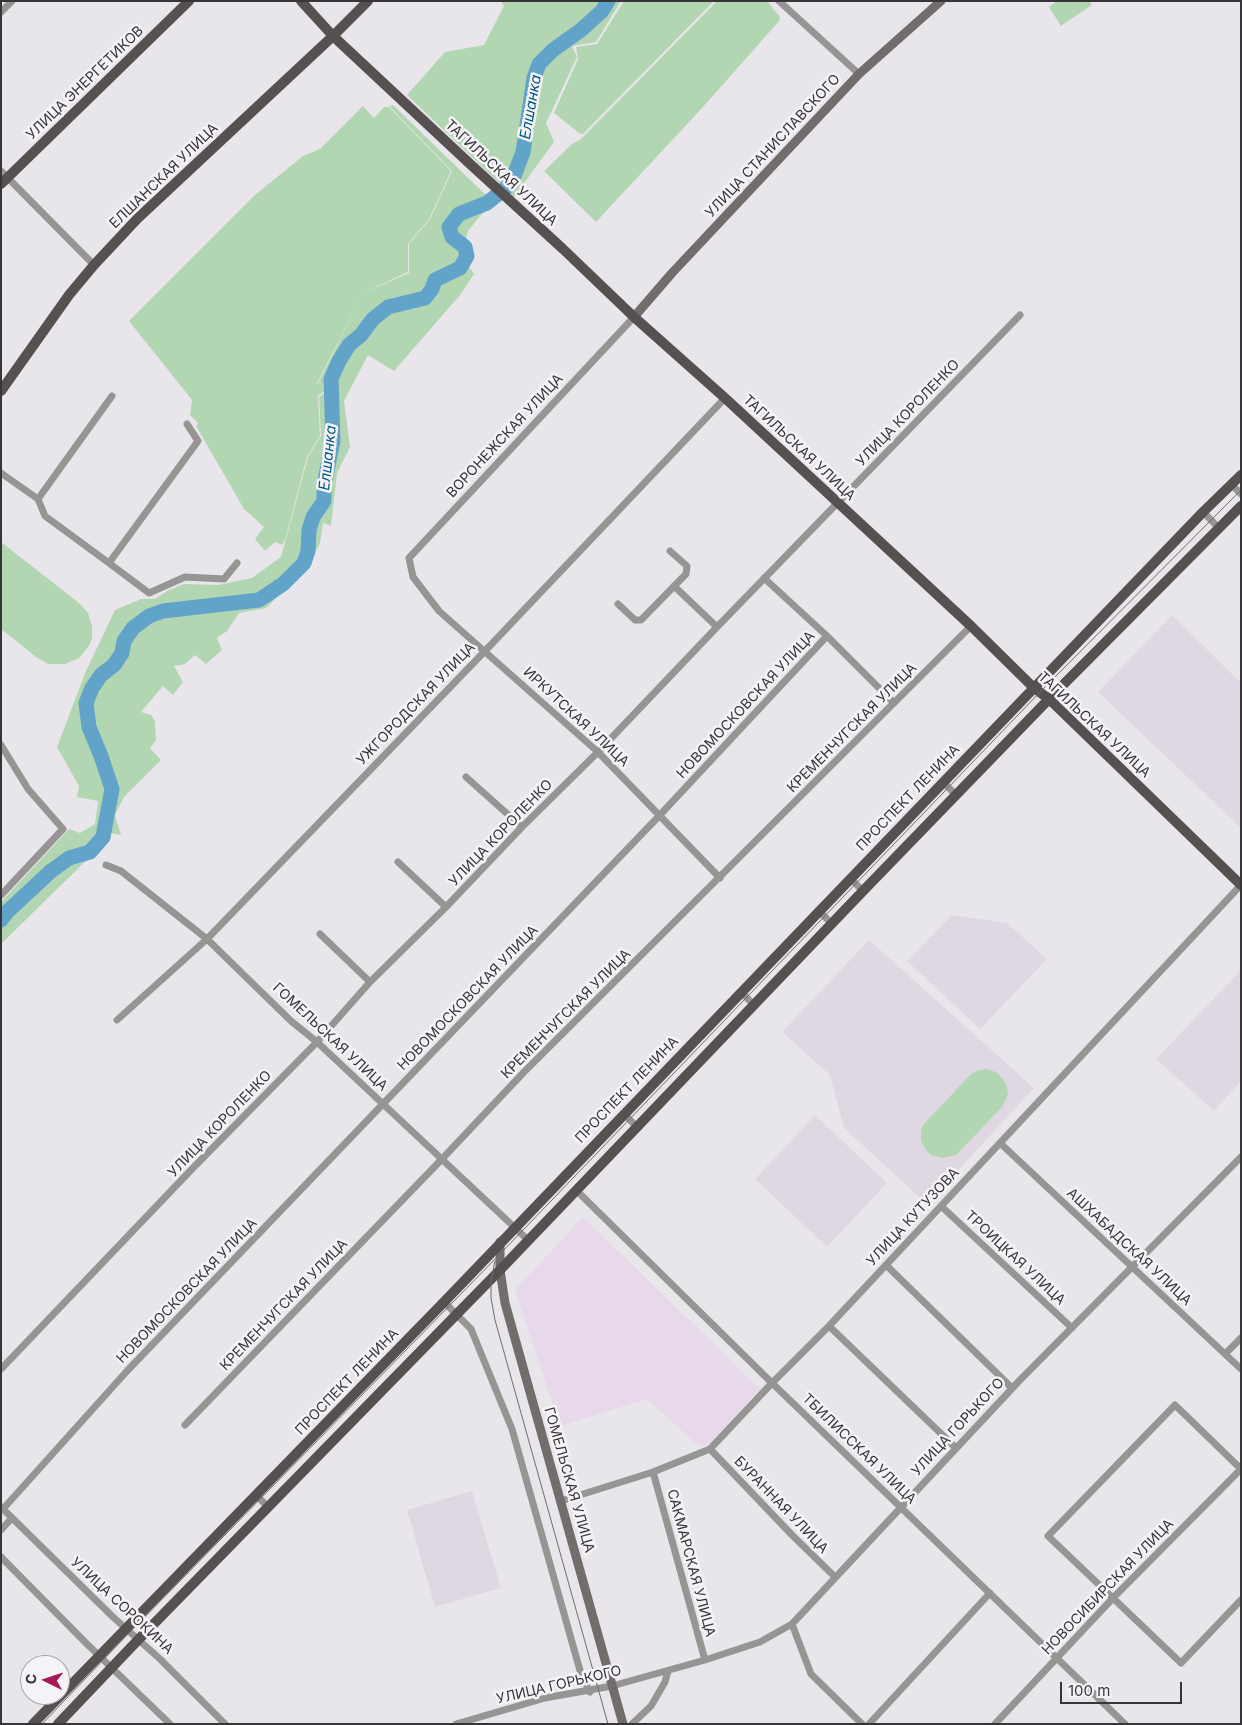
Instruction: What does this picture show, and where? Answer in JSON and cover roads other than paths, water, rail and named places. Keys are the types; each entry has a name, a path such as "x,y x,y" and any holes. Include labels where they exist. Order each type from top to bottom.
{"main road":[{"name":"УЛИЦА ЭНЕРГЕТИКОВ","path":"3,178 189,1"},
{"name":"ТАГИЛЬСКАЯ УЛИЦА","path":"301,1 333,36 506,198 971,626 1034,688 1049,699 1241,885"},
{"name":"ЕЛШАНСКАЯ УЛИЦА","path":"1,390 69,295 137,219 368,1"},
{"name":"ПРОСПЕКТ ЛЕНИНА","path":"33,1724 444,1302 942,782 1241,475"},
{"path":"58,1724 638,1128 1049,699 1241,506"}],"street":[{"path":"1,12 12,1"},
{"path":"778,1 860,74"},
{"name":"УЛИЦА СТАНИСЛАВСКОГО","path":"634,317 672,273 860,74 941,1"},
{"path":"3,178 94,265"},
{"name":"УЛИЦА КОРОЛЕНКО","path":"1,1369 317,1042 370,982 598,752 1020,315"},
{"name":"ВОРОНЕЖСКАЯ УЛИЦА","path":"413,577 409,558 634,317"},
{"path":"38,499 112,396"},
{"name":"УЖГОРОДСКАЯ УЛИЦА","path":"117,1020 206,939 485,651 725,398"},
{"path":"109,563 198,441 187,424"},
{"path":"1,473 38,499 45,516 149,593 185,577 224,579 237,563"},
{"path":"1231,484 1241,494"},
{"path":"1203,512 1219,528"},
{"path":"618,604 635,620 641,620 686,574 687,566 670,551"},
{"name":"ИРКУТСКАЯ УЛИЦА","path":"413,577 439,611 598,752 720,878"},
{"path":"764,578 827,636 894,703"},
{"path":"674,586 717,627"},
{"name":"КРЕМЕНЧУГСКАЯ УЛИЦА","path":"184,1425 442,1160 524,1072 971,626"},
{"name":"НОВОМОСКОВСКАЯ УЛИЦА","path":"2,1508 127,1372 659,816 827,636"},
{"path":"1,746 28,789 63,829 1,895"},
{"path":"466,777 522,827"},
{"path":"942,782 956,795"},
{"path":"398,862 446,907"},
{"name":"ГОМЕЛЬСКАЯ УЛИЦА","path":"106,866 121,871 206,939 291,1021 317,1042 528,1240"},
{"path":"850,878 863,891"},
{"name":"УЛИЦА КУТУЗОВА","path":"561,1501 653,1472 710,1449 829,1326 1241,885"},
{"path":"819,911 832,924"},
{"path":"320,934 370,982"},
{"path":"741,992 754,1006"},
{"path":"624,1114 638,1128"},
{"name":"АШХАБАДСКАЯ УЛИЦА","path":"1000,1143 1241,1369"},
{"name":"УЛИЦА ГОРЬКОГО","path":"456,1724 545,1698 590,1692 668,1671 760,1642 792,1624 1012,1388 1241,1157"},
{"name":"ТБИЛИССКАЯ УЛИЦА","path":"577,1191 772,1383 1125,1724"},
{"name":"ТРОИЦКАЯ УЛИЦА","path":"941,1206 1072,1328"},
{"name":"ГОМЕЛЬСКАЯ УЛИЦА","path":"500,1242 500,1270 505,1303 623,1724"},
{"path":"886,1265 1012,1388"},
{"path":"444,1302 471,1329 512,1429 581,1674 590,1692"},
{"path":"829,1326 956,1448"},
{"path":"1226,1354 1241,1338"},
{"path":"1241,1469 1175,1405 1048,1536 1181,1663 1241,1600"},
{"name":"БУРАННАЯ УЛИЦА","path":"710,1449 835,1577"},
{"name":"НОВОСИБИРСКАЯ УЛИЦА","path":"995,1724 1113,1598 1241,1469"},
{"name":"САКМАРСКАЯ УЛИЦА","path":"653,1472 704,1660"},
{"path":"256,1495 268,1507"},
{"name":"УЛИЦА СОРОКИНА","path":"2,1508 225,1724"},
{"path":"1,1530 12,1518"},
{"path":"1,1557 170,1724"},
{"path":"869,1724 990,1594"},
{"path":"792,1624 811,1674 862,1724"},
{"path":"632,1724 650,1706 668,1671"}],"waterway":[{"name":"Елшанка","path":"1,920 7,912 51,871 69,858 90,852 103,837 112,789 89,727 86,703 92,688 101,675 114,665 122,653 124,641 133,628 149,616 163,611 259,600 283,584 304,563 308,551 309,530 313,517 324,501 324,485 333,441 331,379 339,361 349,345 361,335 373,319 388,307 425,298 432,289 435,280 460,268 467,256 465,247 452,237 449,227 459,214 487,203 507,187 514,176 523,152 534,78 539,64 553,50 581,30 602,11 608,1"}],"tram line":[{"path":"42,1724 500,1254 1042,690 1241,490"},
{"path":"495,1261 491,1280 491,1298 495,1320 608,1724"}]}
